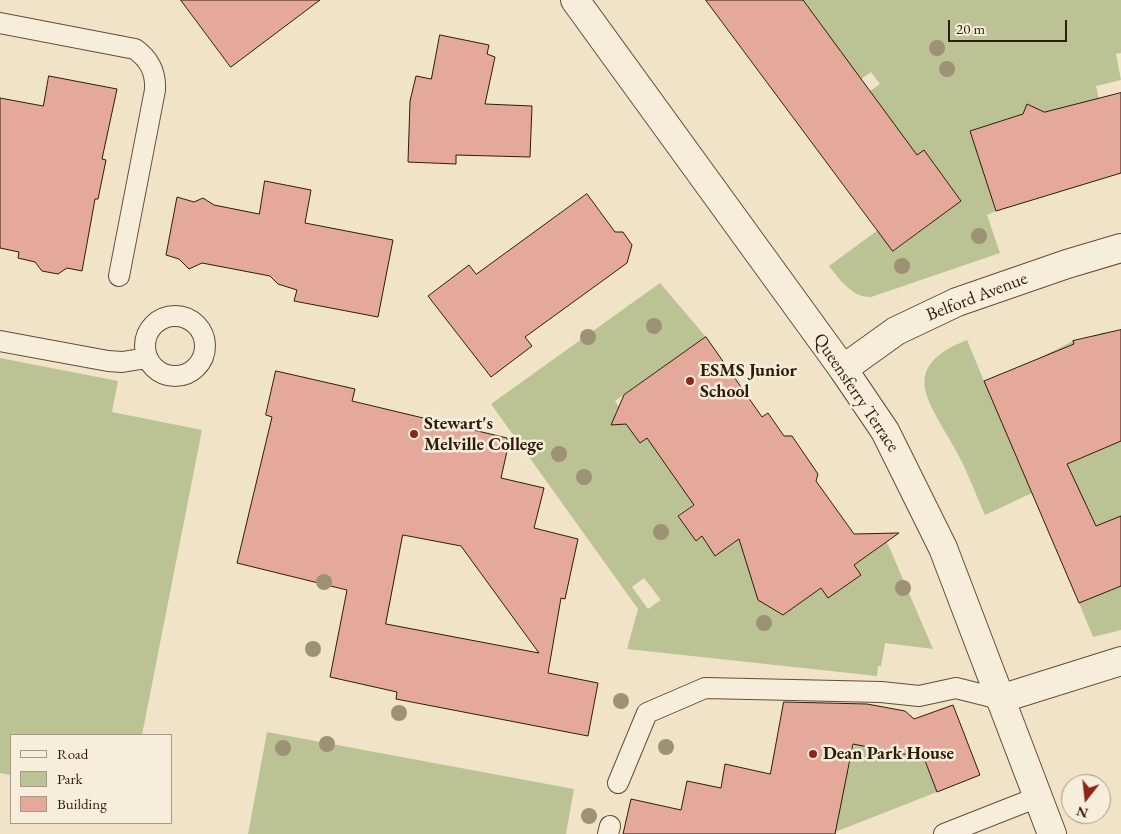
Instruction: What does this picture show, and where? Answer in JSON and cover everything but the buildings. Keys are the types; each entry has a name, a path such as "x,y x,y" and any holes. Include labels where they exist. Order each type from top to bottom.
{"street":[{"name":"Queensferry Terrace","path":"575,0 843,369 885,431 913,484 943,548 1052,834"},
{"name":"Belford Avenue","path":"843,369 896,331 957,302 1067,264 1121,248"},
{"path":"1000,700 1121,661"}],"lane":[{"path":"0,23 135,49 143,54 153,69 155,90 119,276"},
{"path":"0,341 108,361 122,362 147,358"},
{"path":"618,783 647,713 705,688 881,692 919,696 956,688 1000,700"},
{"path":"944,834 1038,797"}],"green space":[{"path":"803,0 1121,0 1121,53 1116,54 1121,80 1096,86 1099,99 1086,181 1023,114 971,131 996,211 987,215 1000,253 871,297 852,291 829,266 878,230 894,251 961,201 924,150 915,157 848,137 884,110 870,91 880,84 871,72 861,79 847,61 786,107 769,85 831,39"},
{"path":"660,283 706,337 615,401 619,407 615,414 623,424 630,424 640,443 647,438 664,462 705,497 678,515 696,540 702,536 715,556 752,530 783,615 821,588 828,597 861,575 854,565 887,542 933,649 885,643 881,666 878,666 877,676 627,649 638,609 491,404","holes":["644,578 661,600 648,609 632,587"]},
{"path":"1105,332 1121,395 1121,516 1096,526 1032,493 985,515 963,465 929,401 925,387 925,374 932,362 945,351 967,340 984,381 1074,432 1041,357 1073,341 1082,377 1102,372 1093,336"},
{"path":"0,358 118,381 112,412 202,430 142,734 10,734 10,775 0,773"},
{"path":"1121,586 1121,630 1093,637 1079,603"},
{"path":"267,732 574,789 566,834 248,834"},
{"path":"854,744 924,758 937,792 835,832 831,768 848,772"}],"place":[{"name":"ESMS Junior School","path":"690,381"},
{"name":"Stewart's Melville College","path":"414,434"},
{"name":"Dean Park House","path":"813,754"}]}
